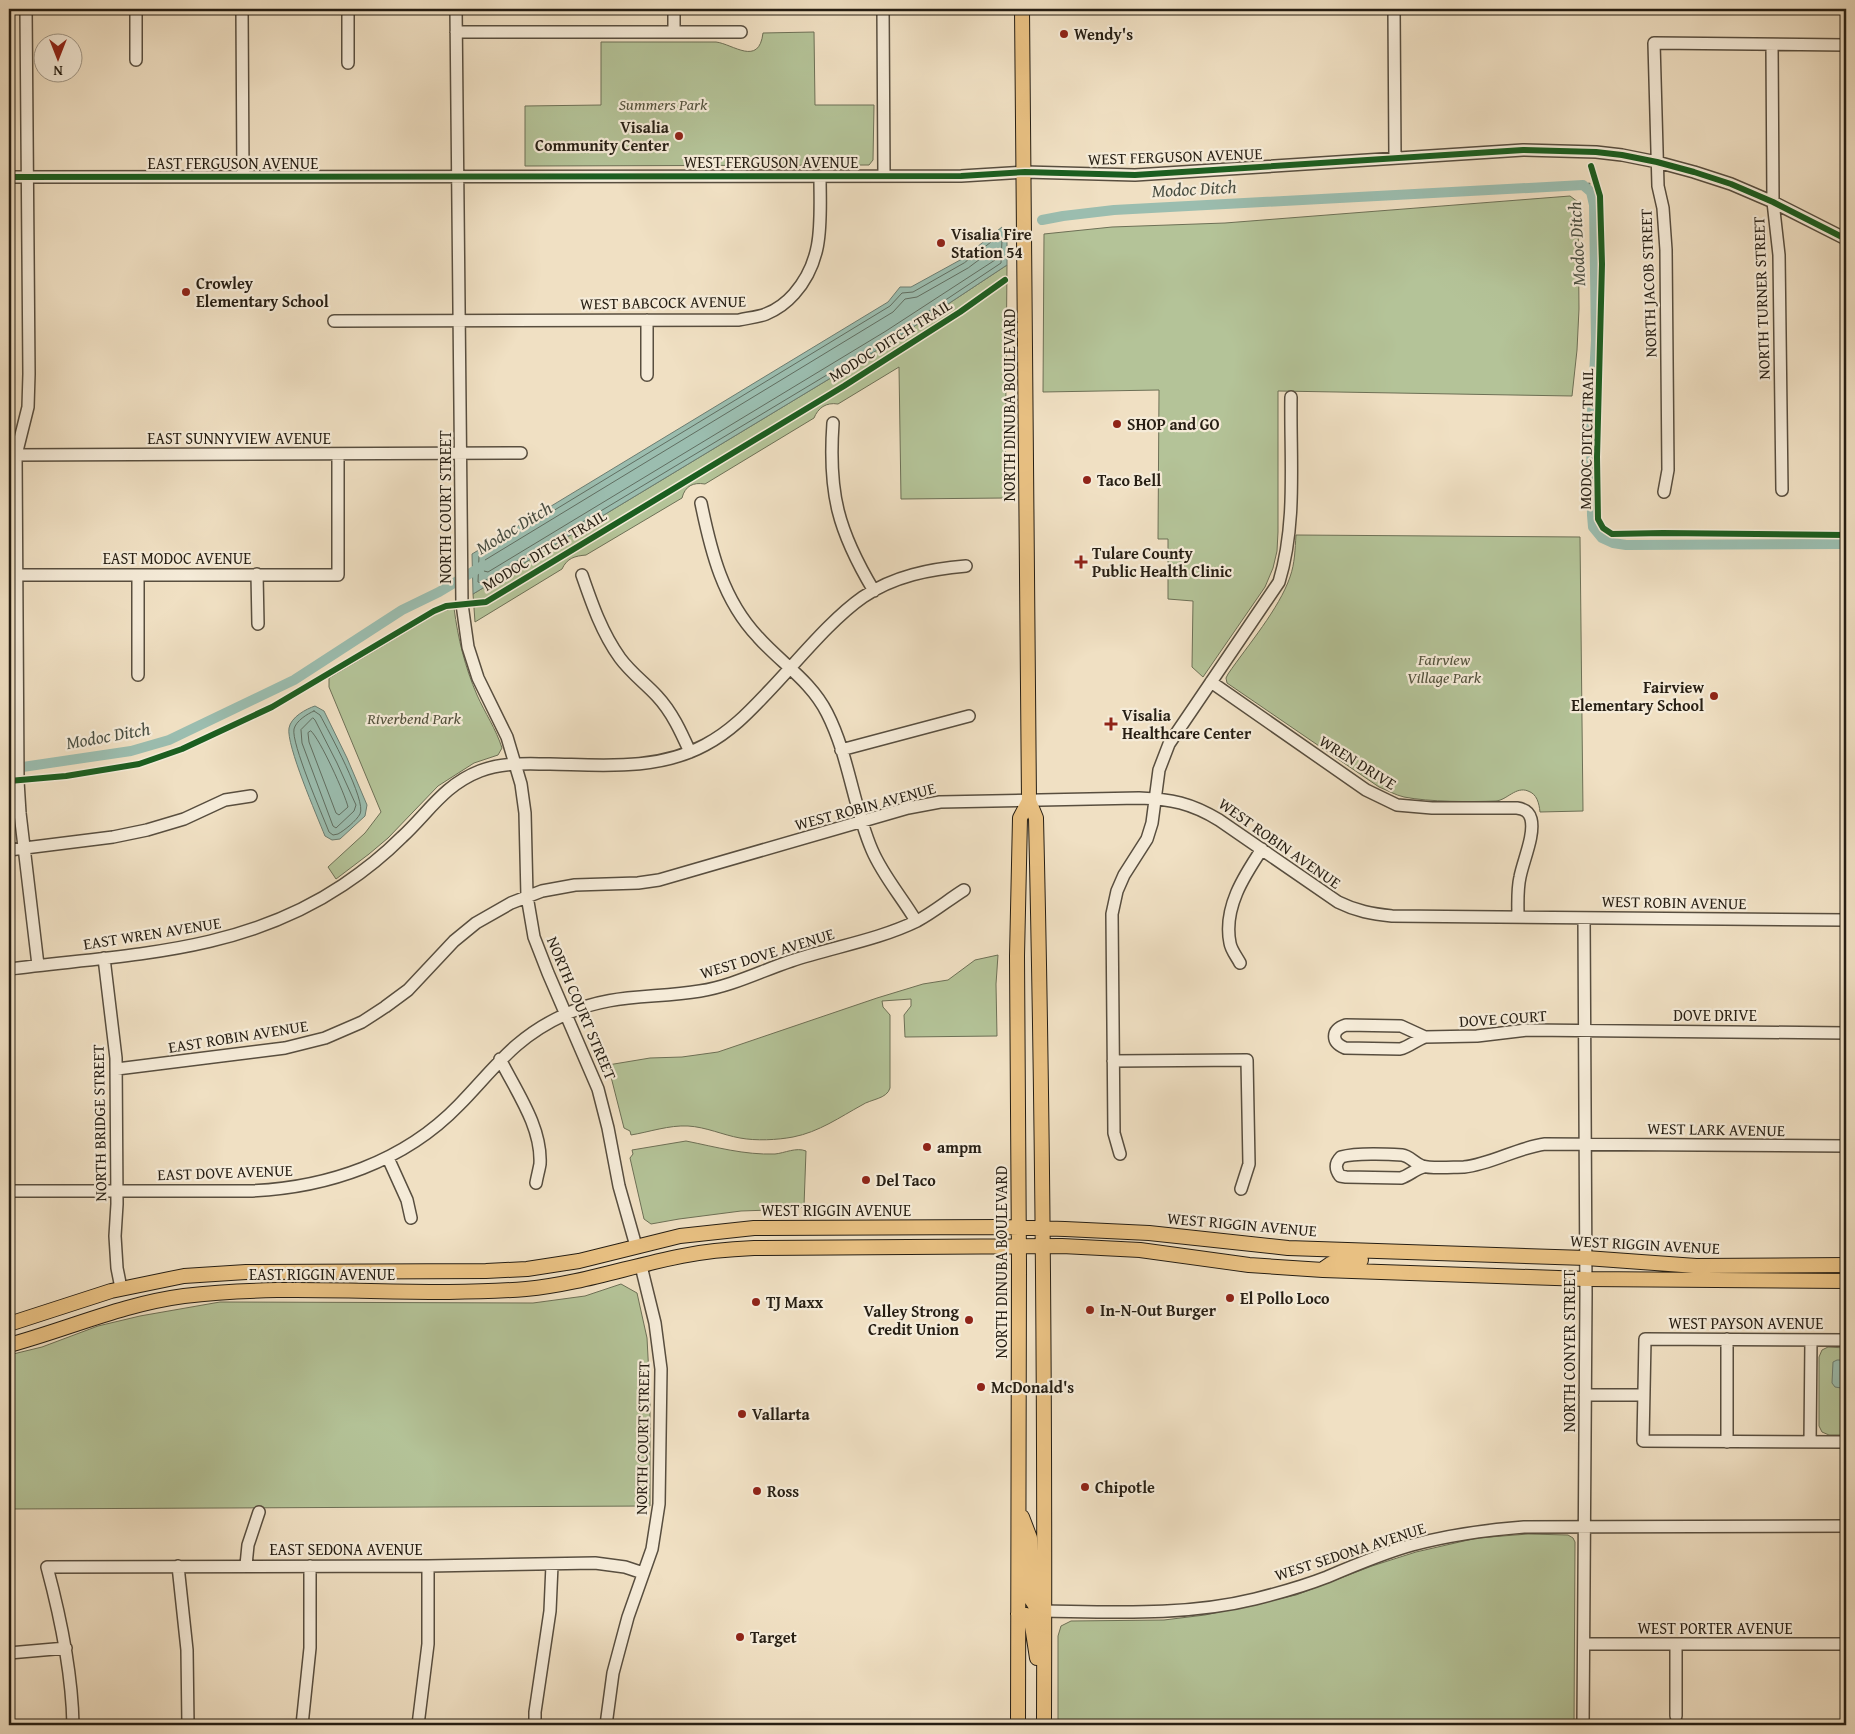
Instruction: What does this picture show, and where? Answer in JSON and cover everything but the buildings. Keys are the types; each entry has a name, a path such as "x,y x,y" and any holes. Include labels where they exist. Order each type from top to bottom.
{"main road":[{"name":"NORTH DINUBA BOULEVARD","path":"1022,9 1025,172 1029,800 1036,818 1045,1448 1044,1725"},
{"name":"NORTH DINUBA BOULEVARD","path":"1018,1725 1019,1227 1017,956 1020,818 1029,800"},
{"name":"WEST RIGGIN AVENUE","path":"636,1246 701,1233 775,1227 1019,1227 1149,1233 1278,1247 1421,1254 1586,1258 1696,1266 1846,1265"},
{"path":"641,1266 640,1259 645,1254 660,1249 775,1227"},
{"name":"EAST RIGGIN AVENUE","path":"9,1324 121,1288 168,1278 225,1272 486,1271 527,1269 579,1261 636,1246"},
{"path":"486,1291 514,1282 582,1271 630,1259 635,1254 636,1246"},
{"name":"WEST RIGGIN AVENUE","path":"641,1266 715,1250 754,1248 1042,1246 1140,1250 1249,1265 1323,1270 1586,1279 1846,1281"},
{"path":"1323,1270 1335,1261 1393,1261 1421,1254"},
{"name":"EAST RIGGIN AVENUE","path":"9,1345 118,1310 184,1296 241,1292 486,1291 554,1286 641,1266"},
{"path":"1018,1507 1030,1538 1031,1599 1038,1610 1044,1611"},
{"path":"1018,1614 1026,1615 1031,1620 1044,1702"}],"street":[{"path":"26,9 28,407 12,455 13,697 24,848 38,965"},
{"path":"136,9 136,60"},
{"path":"242,9 242,176"},
{"path":"348,9 348,63"},
{"name":"NORTH COURT STREET","path":"456,9 461,322 462,596 468,647 478,678 507,737 516,764 521,784 524,813 527,896 530,920 538,948 602,1100 619,1186 636,1246"},
{"path":"674,9 674,30"},
{"path":"883,9 884,176"},
{"path":"1394,9 1395,158"},
{"path":"456,32 674,30 741,32"},
{"name":"NORTH JACOB STREET","path":"1664,492 1668,470 1666,250 1665,225 1658,186 1654,43 1772,45"},
{"path":"1772,45 1846,46"},
{"name":"NORTH TURNER STREET","path":"1772,45 1773,202 1779,255 1782,490"},
{"name":"WEST FERGUSON AVENUE","path":"458,176 961,176 1025,172 1135,175 1552,150 1622,155 1694,172 1731,184 1773,202 1846,239"},
{"name":"EAST FERGUSON AVENUE","path":"9,176 458,176"},
{"name":"WEST BABCOCK AVENUE","path":"334,321 740,320 766,314 789,300 804,283 814,264 819,241 820,176"},
{"path":"647,320 647,375"},
{"path":"1120,1154 1114,1133 1113,1061 1112,914 1117,891 1124,875 1147,839 1152,823 1159,770 1169,744 1279,582 1289,538 1291,397"},
{"path":"833,423 831,456 836,502 852,553 874,591"},
{"name":"EAST SUNNYVIEW AVENUE","path":"12,455 521,453"},
{"name":"EAST MODOC AVENUE","path":"12,575 338,575 338,454"},
{"path":"701,503 712,553 730,598 754,632 810,687 822,705 842,750 872,849 879,864 916,921"},
{"name":"EAST WREN AVENUE","path":"9,968 104,958 213,941 275,922 342,886 367,868 404,836 438,798 454,784 466,777 490,768 516,764 638,765 671,759 690,752 704,746 738,722 844,613 864,597 918,572 936,568 966,566"},
{"path":"257,574 258,624"},
{"path":"138,575 138,674"},
{"path":"582,575 599,622 612,647 629,670 666,706 680,729 690,752"},
{"name":"WREN DRIVE","path":"1211,682 1351,780 1382,799 1412,808 1523,808 1529,812 1532,820 1530,837 1519,879 1518,917"},
{"path":"842,750 968,716"},
{"path":"9,850 113,837 147,830 184,819 225,800 251,796"},
{"name":"WEST ROBIN AVENUE","path":"527,896 542,891 575,885 638,883 660,880 923,804 940,802 1155,798 1184,803 1202,809 1338,902 1353,910 1368,914 1392,916 1846,920"},
{"path":"1240,963 1230,944 1228,928 1231,910 1235,894 1262,849"},
{"name":"WEST DOVE AVENUE","path":"566,1014 581,1007 614,999 680,994 718,987 794,960 887,933 916,921 964,890"},
{"name":"EAST ROBIN AVENUE","path":"117,1070 285,1048 335,1035 374,1015 408,990 454,941 476,923 497,910 527,896"},
{"name":"NORTH CONYER STREET","path":"1584,918 1586,1258 1584,1725"},
{"name":"NORTH BRIDGE STREET","path":"104,958 117,1070 115,1251 121,1288"},
{"name":"EAST DOVE AVENUE","path":"9,1191 272,1190 327,1181 388,1158 440,1122 458,1107 500,1059 527,1036 566,1014"},
{"name":"DOVE COURT","path":"1425,1037 1401,1026 1346,1025 1339,1027 1335,1032 1335,1039 1338,1045 1345,1048 1400,1048 1406,1047 1416,1040 1425,1037 1477,1036 1527,1030 1584,1030"},
{"name":"DOVE DRIVE","path":"1584,1030 1846,1032"},
{"path":"500,1059 532,1121 538,1142 540,1163 536,1183"},
{"path":"1113,1061 1247,1060 1249,1164 1241,1189"},
{"name":"WEST LARK AVENUE","path":"1424,1167 1464,1166 1483,1163 1535,1145 1846,1146"},
{"path":"1385,1155 1408,1157 1424,1167 1417,1168 1401,1178 1340,1176 1336,1166 1337,1160 1341,1156 1385,1155"},
{"path":"388,1158 407,1200 411,1218"},
{"name":"NORTH COURT STREET","path":"606,1725 613,1673 619,1648 652,1549 659,1504 661,1387 655,1322 641,1266"},
{"name":"WEST PAYSON AVENUE","path":"1644,1395 1644,1339 1846,1340"},
{"path":"1727,1339 1727,1442"},
{"path":"1810,1340 1810,1442"},
{"path":"1585,1395 1644,1395 1643,1441 1846,1442"},
{"path":"246,1565 248,1545 259,1512"},
{"name":"WEST SEDONA AVENUE","path":"1044,1611 1128,1612 1216,1607 1291,1589 1411,1545 1473,1532 1499,1529 1584,1526 1846,1526"},
{"name":"EAST SEDONA AVENUE","path":"66,1648 47,1566 428,1566 595,1563 626,1567 643,1572"},
{"path":"535,1725 535,1712 550,1611 552,1565"},
{"path":"178,1566 187,1650 188,1725"},
{"path":"302,1725 310,1648 310,1566"},
{"path":"418,1725 428,1644 428,1566"},
{"name":"WEST PORTER AVENUE","path":"1584,1644 1846,1644"},
{"path":"1676,1644 1676,1716"},
{"path":"9,1653 66,1648 71,1684 73,1725"}],"green space":[{"name":"Summers Park","path":"814,32 815,105 874,105 873,160 869,165 525,166 525,106 601,105 601,42 716,42 744,51 751,51 756,49 761,43 763,33"},
{"path":"1570,196 1578,202 1579,309 1572,396 1278,391 1278,532 1277,551 1273,568 1265,587 1203,677 1192,667 1193,601 1168,599 1168,539 1158,539 1159,390 1043,392 1044,234 1112,227 1225,223"},
{"path":"1007,265 1005,498 901,499 899,367 838,404 823,406 814,418 705,484 690,486 685,490 682,498 586,555 572,558 566,562 562,569 475,622 473,594 892,341"},
{"name":"Fairview Village Park","path":"1296,535 1580,537 1583,811 1540,812 1535,797 1531,792 1524,790 1519,790 1496,801 1437,801 1397,795 1379,787 1227,683 1226,678 1228,674 1271,614 1285,589 1293,566"},
{"name":"Riverbend Park","path":"454,608 460,642 469,674 502,748 498,755 474,763 438,786 388,838 336,879 328,867 365,833 381,812 329,687 329,678 438,613"},
{"path":"998,955 996,984 997,1036 905,1037 904,1015 911,1006 911,999 882,1001 883,1007 890,1015 890,1088 882,1097 866,1103 820,1128 793,1137 760,1140 740,1138 688,1126 631,1135 630,1131 624,1128 608,1065 650,1058 682,1057 718,1052 877,998 923,984 948,980 975,960"},
{"path":"686,1141 752,1153 775,1154 794,1150 806,1151 804,1206 799,1209 741,1211 651,1224 644,1219 630,1158 633,1154 632,1150"},
{"path":"621,1284 637,1293 647,1338 650,1395 650,1506 9,1509 9,1355 42,1347 98,1326 140,1316 220,1302 533,1303 585,1296"},
{"path":"1828,1347 1846,1348 1846,1435 1829,1435 1822,1432 1819,1426 1819,1357 1822,1350"},
{"path":"1528,1534 1568,1535 1575,1542 1574,1725 1058,1725 1058,1636 1061,1626 1071,1621 1164,1620 1205,1615 1296,1595 1372,1566 1416,1552 1477,1538"}],"water":[{"path":"1002,227 1007,232 1007,265 892,341 473,594 472,554 888,302 900,287 911,287 962,259"},
{"path":"315,706 324,711 367,805 365,816 340,839 332,840 325,836 303,781 289,737 289,728 293,720 303,711"},
{"path":"1846,1360 1845,1385 1841,1388 1835,1387 1832,1383 1833,1362"}],"waterway":[{"name":"Modoc Ditch","path":"1042,220 1114,210 1583,185 1591,192 1594,205 1596,340 1591,430 1593,527 1602,538 1613,543 1626,545 1846,544"},
{"name":"Modoc Ditch","path":"9,769 131,751 169,740 294,680 402,610 439,592 484,565"}],"cycle path":[{"path":"9,177 961,176 1025,172 1135,175 1523,150 1596,152 1657,162 1731,184 1773,202 1846,239"},
{"name":"MODOC DITCH TRAIL","path":"1591,166 1600,196 1602,264 1597,457 1598,519 1603,528 1612,534 1846,535"},
{"name":"MODOC DITCH TRAIL","path":"9,781 66,776 139,764 182,749 272,707 434,611 446,606 486,602 844,386 960,312 1005,280"}],"place":[{"name":"Wendy's","path":"1064,34"},
{"name":"Visalia Community Center","path":"679,136"},
{"name":"Visalia Fire Station 54","path":"941,243"},
{"name":"Crowley Elementary School","path":"186,292"},
{"name":"SHOP and GO","path":"1117,424"},
{"name":"Taco Bell","path":"1087,480"},
{"name":"Tulare County Public Health Clinic","path":"1081,562"},
{"name":"Fairview Elementary School","path":"1714,696"},
{"name":"Visalia Healthcare Center","path":"1111,724"},
{"name":"ampm","path":"927,1147"},
{"name":"Del Taco","path":"866,1180"},
{"name":"El Pollo Loco","path":"1230,1298"},
{"name":"TJ Maxx","path":"756,1302"},
{"name":"In-N-Out Burger","path":"1090,1310"},
{"name":"Valley Strong Credit Union","path":"969,1320"},
{"name":"McDonald's","path":"981,1387"},
{"name":"Vallarta","path":"742,1414"},
{"name":"Chipotle","path":"1085,1487"},
{"name":"Ross","path":"757,1491"},
{"name":"Target","path":"740,1637"}]}
